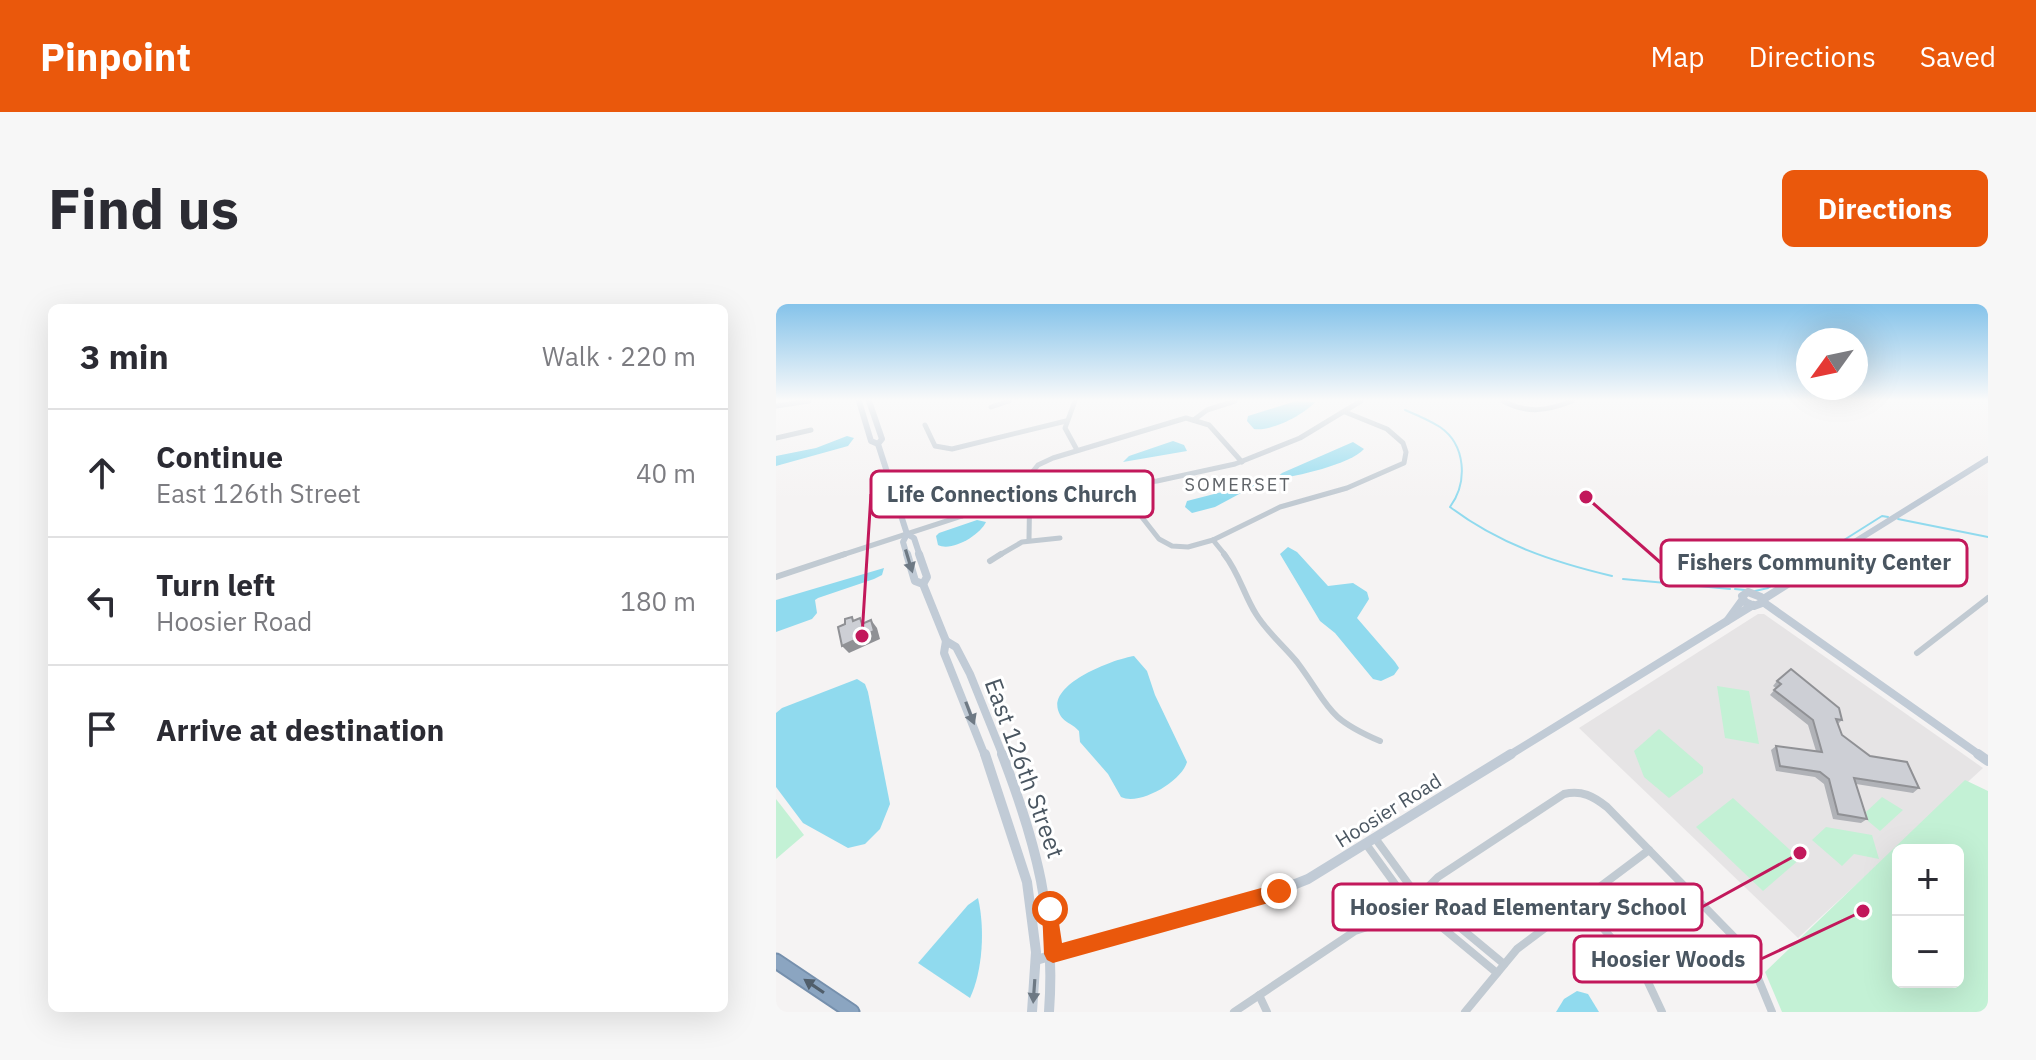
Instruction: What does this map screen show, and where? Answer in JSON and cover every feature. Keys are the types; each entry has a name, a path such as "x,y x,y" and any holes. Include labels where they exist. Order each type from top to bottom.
{"highway":[{"path":"776,961 852,1012"}],"street":[{"name":"East 126th Street","path":"869,434 871,441 878,444 907,534 903,542 915,581 923,584 946,641 944,653 978,734 1027,882 1036,960 1032,1012"},
{"name":"East 126th Street","path":"878,444 882,439 880,434"},
{"path":"929,434 934,445 952,449 1013,434"},
{"path":"1066,434 1077,450"},
{"path":"1029,540 1030,475 1035,468 1049,459 1129,434"},
{"path":"1217,434 1242,462"},
{"path":"776,577 1030,496 1131,485 1193,474 1242,462 1307,434"},
{"path":"1131,485 1133,507 1159,539 1177,547 1213,540 1280,507 1347,488 1402,464 1407,455 1395,434"},
{"name":"Hoosier Road","path":"1036,960 1279,891 1318,874 1988,459"},
{"path":"952,477 949,486 962,516"},
{"path":"990,561 1029,540 1060,538"},
{"path":"1213,540 1238,572 1256,614 1295,661 1325,707 1348,727 1380,741"},
{"name":"Hoosier Road","path":"1727,621 1745,593 1783,588"},
{"path":"1755,593 1759,603"},
{"path":"1917,653 1988,598"},
{"path":"1743,599 1759,603 1988,761"},
{"name":"East 126th Street","path":"946,641 956,647 970,674 1040,862 1050,909 1053,954 1049,1012"},
{"path":"1234,1012 1355,931 1394,920 1438,877 1569,793 1585,793 1598,799 1736,939 1753,966 1772,1012"},
{"path":"1370,841 1419,894 1504,964"},
{"path":"1370,841 1393,883 1497,973"},
{"path":"1465,1012 1524,943 1649,850"},
{"path":"1580,901 1647,980 1662,1012"},
{"path":"1259,995 1267,1012"}],"shaded area":[{"path":"1758,614 1764,614 1983,768 1900,844 1892,844 1892,852 1798,938 1579,728"}],"green space":[{"path":"1717,686 1749,691 1759,744 1725,738"},
{"path":"1659,729 1703,767 1703,773 1669,798 1644,777 1634,751"},
{"path":"1965,780 1988,791 1988,1012 1782,1012 1765,972 1892,850 1892,988 1964,988 1964,844 1898,844"},
{"path":"1882,797 1903,810 1880,831 1868,821 1866,812"},
{"path":"1733,798 1800,859 1763,891 1696,827"},
{"path":"776,799 804,835 776,859"},
{"path":"1826,827 1872,835 1879,859 1854,854 1842,866 1812,840"}],"water":[{"path":"847,436 854,438 848,446 776,466 776,456 816,448"},
{"path":"1173,441 1184,445 1187,451 1123,462 1129,456"},
{"path":"1353,442 1364,449 1347,460 1309,473 1275,479 1282,473"},
{"path":"1256,485 1215,507 1192,513 1185,507 1187,501"},
{"path":"977,520 986,522 972,537 951,546 938,545 936,536 939,533"},
{"path":"1288,547 1297,552 1328,586 1353,583 1367,592 1369,599 1357,618 1399,668 1394,675 1381,681 1373,679 1335,633 1320,621 1280,554"},
{"path":"884,568 882,575 874,579 818,598 815,600 817,613 812,619 776,632 776,600"},
{"path":"1134,656 1147,671 1187,762 1169,784 1149,795 1129,799 1121,797 1108,774 1080,742 1079,731 1062,718 1058,700 1073,682 1086,674"},
{"path":"857,679 865,684 868,692 890,804 880,829 865,844 848,848 803,823 776,787 776,713"},
{"path":"978,898 982,949 970,998 918,963 968,905"},
{"path":"1577,991 1588,994 1599,1012 1556,1012 1564,999"}],"building":[{"path":"852,617 853,621 860,618 862,624 871,620 874,631 842,646 838,627 845,624 845,619"},
{"path":"1791,669 1839,708 1842,720 1836,719 1842,735 1870,756 1907,762 1919,788 1854,778 1867,819 1838,814 1829,779 1820,772 1780,766 1776,746 1822,752 1813,720 1774,690 1781,684 1777,681"}],"waterway":[{"path":"1448,434 1462,464 1460,486 1450,507 1488,531 1527,550 1612,576"},
{"path":"1755,591 1768,588 1882,516 1888,517"},
{"path":"1898,519 1988,537"},
{"path":"1623,579 1730,589"},
{"path":"1735,589 1745,590"}],"place":[{"name":"Fishers Community Center","path":"1586,497"},
{"name":"Life Connections Church","path":"862,636"},
{"name":"Hoosier Road Elementary School","path":"1800,853"},
{"name":"Hoosier Woods","path":"1863,911"}],"district":[{"name":"SOMERSET","path":"1238,484"}],"route":[{"path":"1050,909 1053,954 1279,891"}]}
